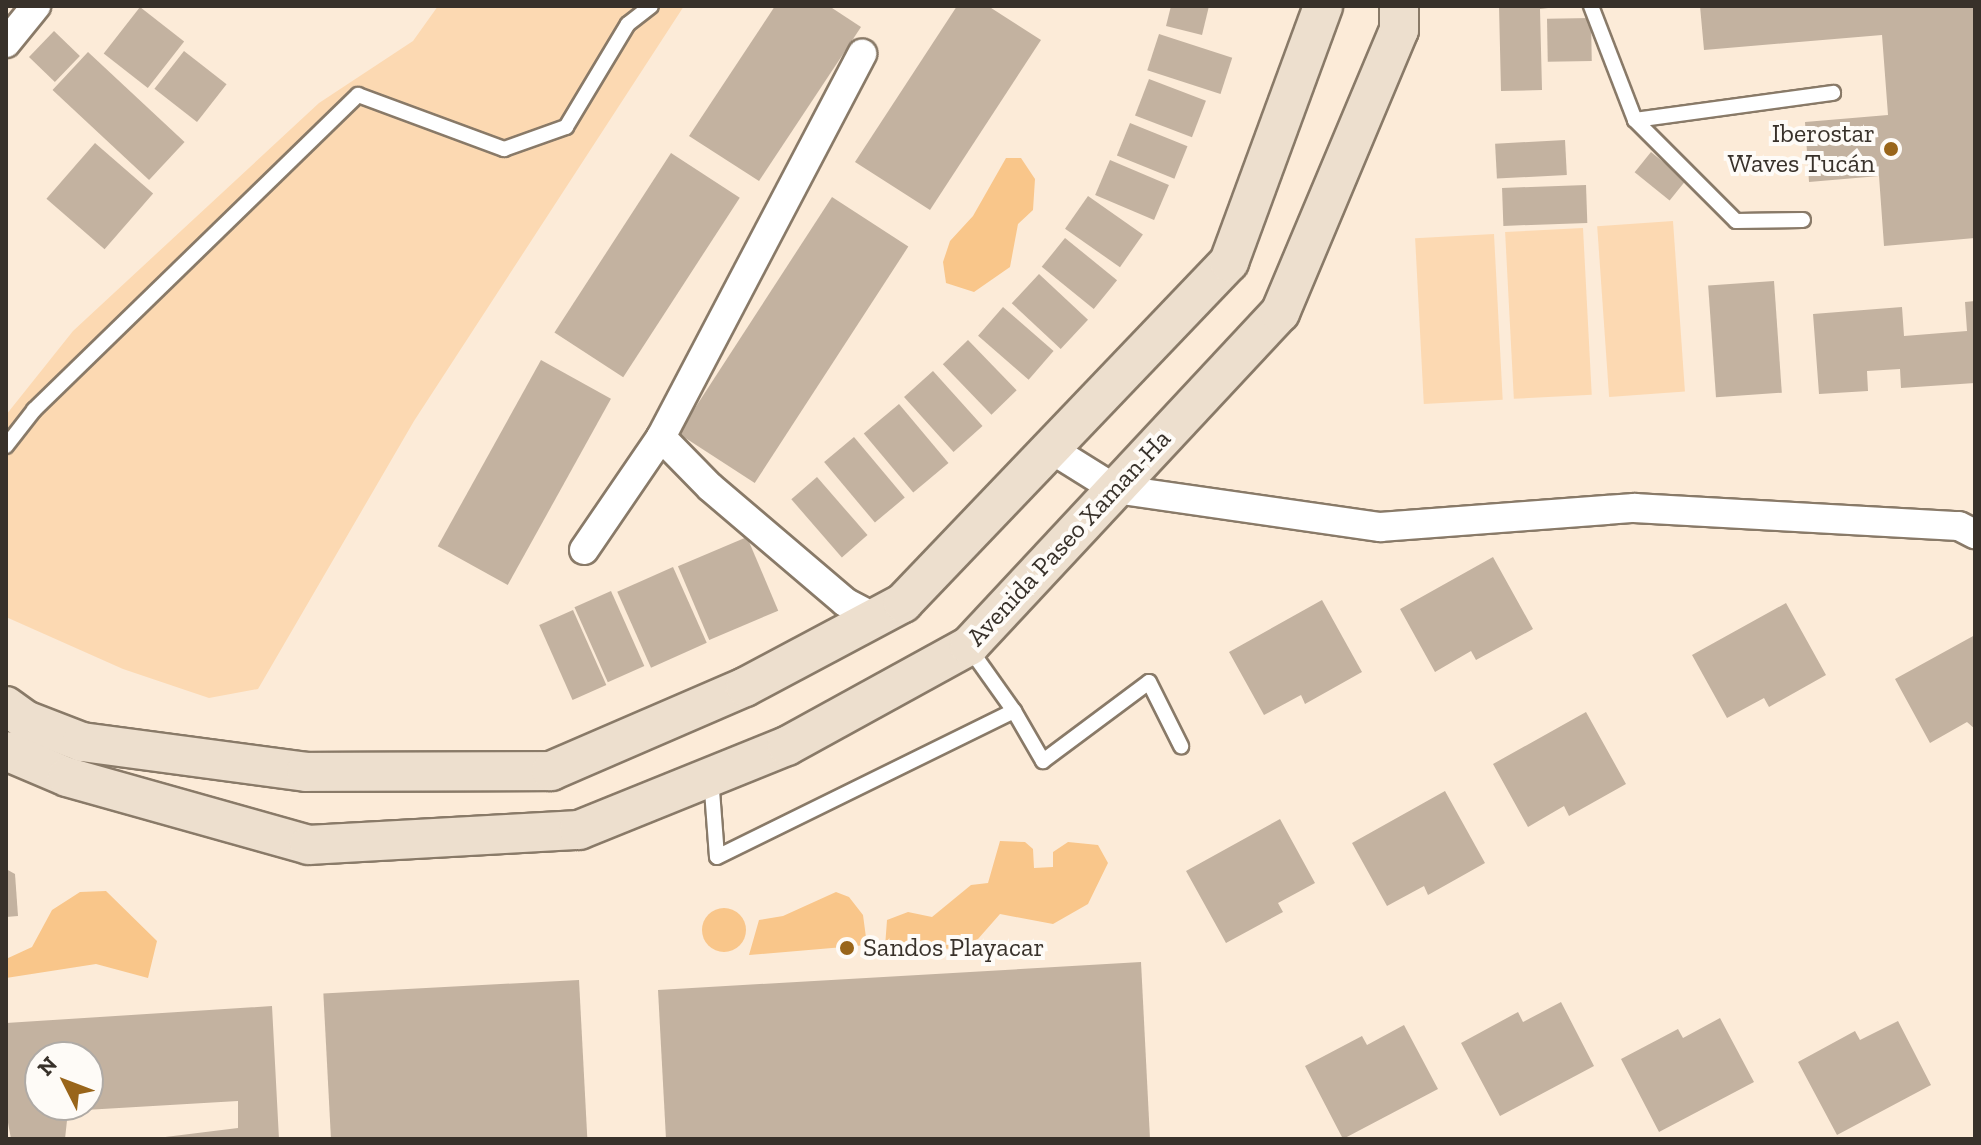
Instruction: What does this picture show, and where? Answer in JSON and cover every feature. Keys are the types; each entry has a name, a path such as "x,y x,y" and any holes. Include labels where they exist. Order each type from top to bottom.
{"main road":[{"path":"6,706 25,720 82,742 306,772 551,771 745,687 875,618 903,603 1229,262 1323,6"},
{"name":"Avenida Paseo Xaman-Ha","path":"6,751 67,777 309,845 579,830 787,746 969,646 1280,313 1399,30 1399,6"}],"street":[{"path":"6,43 36,6"},
{"path":"584,550 661,437 862,54"},
{"path":"661,437 710,487 833,593 875,618"},
{"path":"1051,449 1115,489 1380,527 1634,508 1959,526 1975,534"}],"lane":[{"path":"6,446 34,410 358,95 504,149 566,127 628,24 651,6"},
{"path":"1591,6 1635,120 1736,221 1803,220"},
{"path":"1635,120 1833,93"},
{"path":"969,646 1014,711 1043,761 1149,682 1181,746"},
{"path":"711,777 717,857 1014,711"}],"shaded area":[{"path":"438,6 684,6 414,421 258,689 209,698 123,669 6,617 6,415 73,331 319,103 413,41"},
{"path":"1006,158 1021,158 1035,179 1033,210 1018,224 1010,267 974,292 946,283 943,262 950,241 973,216"},
{"path":"1673,221 1685,392 1609,397 1597,226"},
{"path":"1583,228 1592,395 1514,399 1505,232"},
{"path":"1494,234 1503,400 1424,404 1415,238"},
{"path":"1000,841 1025,842 1033,849 1034,868 1053,867 1053,852 1068,842 1098,845 1108,863 1088,904 1053,924 1000,914 978,939 949,949 917,943 885,947 887,920 908,912 932,917 971,885 988,883"},
{"path":"106,891 157,941 148,978 96,964 6,978 6,959 32,947 52,910 80,892"},
{"path":"836,892 849,897 863,915 867,945 749,955 759,920 783,916"},
{"path":"724,908 740,914 746,930 740,946 724,952 708,946 702,930 708,914"}],"building":[{"path":"775,6 829,6 861,27 759,181 689,136"},
{"path":"957,6 988,6 1041,40 930,210 855,162"},
{"path":"1171,6 1209,6 1202,35 1166,26"},
{"path":"1499,6 1564,6 1540,9 1542,90 1501,91"},
{"name":"Iberostar Waves Tucán","path":"1700,6 1975,6 1975,238 1884,246 1879,176 1809,182 1805,122 1888,115 1882,35 1704,50"},
{"path":"140,7 184,41 148,88 104,53"},
{"path":"1591,18 1592,61 1548,62 1547,19"},
{"path":"54,31 80,56 55,82 29,57"},
{"path":"1159,34 1232,58 1220,94 1147,70"},
{"path":"184,51 227,84 197,122 154,89"},
{"path":"88,52 185,142 149,180 53,90"},
{"path":"1149,79 1206,101 1192,137 1135,115"},
{"path":"1130,123 1187,146 1174,179 1117,155"},
{"path":"1565,140 1567,175 1497,179 1495,144"},
{"path":"95,143 153,194 105,249 46,199"},
{"path":"1651,152 1686,180 1670,201 1635,172"},
{"path":"671,153 740,198 623,377 554,332"},
{"path":"1110,160 1169,185 1154,220 1095,195"},
{"path":"1586,185 1587,223 1503,226 1502,188"},
{"path":"1088,196 1143,234 1120,267 1065,229"},
{"path":"832,197 908,247 755,483 678,434"},
{"path":"1065,238 1117,280 1094,309 1042,267"},
{"path":"1039,274 1088,320 1061,349 1012,303"},
{"path":"1774,281 1782,393 1716,397 1708,286"},
{"path":"1975,301 1975,383 1901,388 1900,369 1867,371 1868,391 1819,394 1813,314 1902,307 1904,336 1967,331 1965,302"},
{"path":"1003,307 1054,351 1029,380 978,336"},
{"path":"968,340 1017,390 991,415 943,364"},
{"path":"541,360 611,399 508,585 438,546"},
{"path":"933,371 983,426 954,452 904,397"},
{"path":"899,404 948,463 913,493 864,434"},
{"path":"854,437 905,498 875,523 824,462"},
{"path":"817,477 868,535 842,557 791,499"},
{"path":"747,537 778,611 709,640 678,566"},
{"path":"1493,557 1533,629 1476,660 1471,651 1435,672 1400,609"},
{"path":"673,567 707,643 651,668 617,592"},
{"path":"611,591 644,666 608,682 574,607"},
{"path":"1322,600 1362,672 1305,704 1301,695 1264,715 1229,652"},
{"path":"1786,603 1826,675 1769,707 1764,698 1727,718 1692,655"},
{"path":"573,610 606,685 573,700 539,625"},
{"path":"1975,635 1975,729 1967,722 1930,743 1895,679"},
{"path":"1586,712 1626,784 1569,816 1564,806 1528,827 1493,764"},
{"path":"1445,791 1485,863 1428,895 1424,886 1387,906 1352,843"},
{"path":"1280,819 1315,883 1278,903 1283,912 1226,943 1186,871"},
{"path":"6,869 15,874 18,916 6,917"},
{"path":"1141,962 1150,1139 666,1139 658,990"},
{"path":"579,980 587,1139 331,1139 323,993"},
{"path":"1561,1002 1594,1066 1500,1116 1461,1043 1518,1012 1523,1022"},
{"path":"272,1006 279,1139 149,1139 238,1128 238,1101 104,1109 104,1041 24,1041 24,1121 67,1121 65,1139 11,1139 6,1112 6,1023"},
{"path":"1720,1018 1754,1082 1659,1132 1621,1059 1678,1029 1683,1038"},
{"path":"1898,1021 1931,1085 1837,1135 1798,1062 1855,1031 1860,1040"},
{"path":"1404,1025 1438,1089 1343,1139 1305,1066 1362,1036 1367,1045"}],"place":[{"name":"Iberostar Waves Tucán","path":"1891,149"},
{"name":"Sandos Playacar","path":"847,948"}]}
